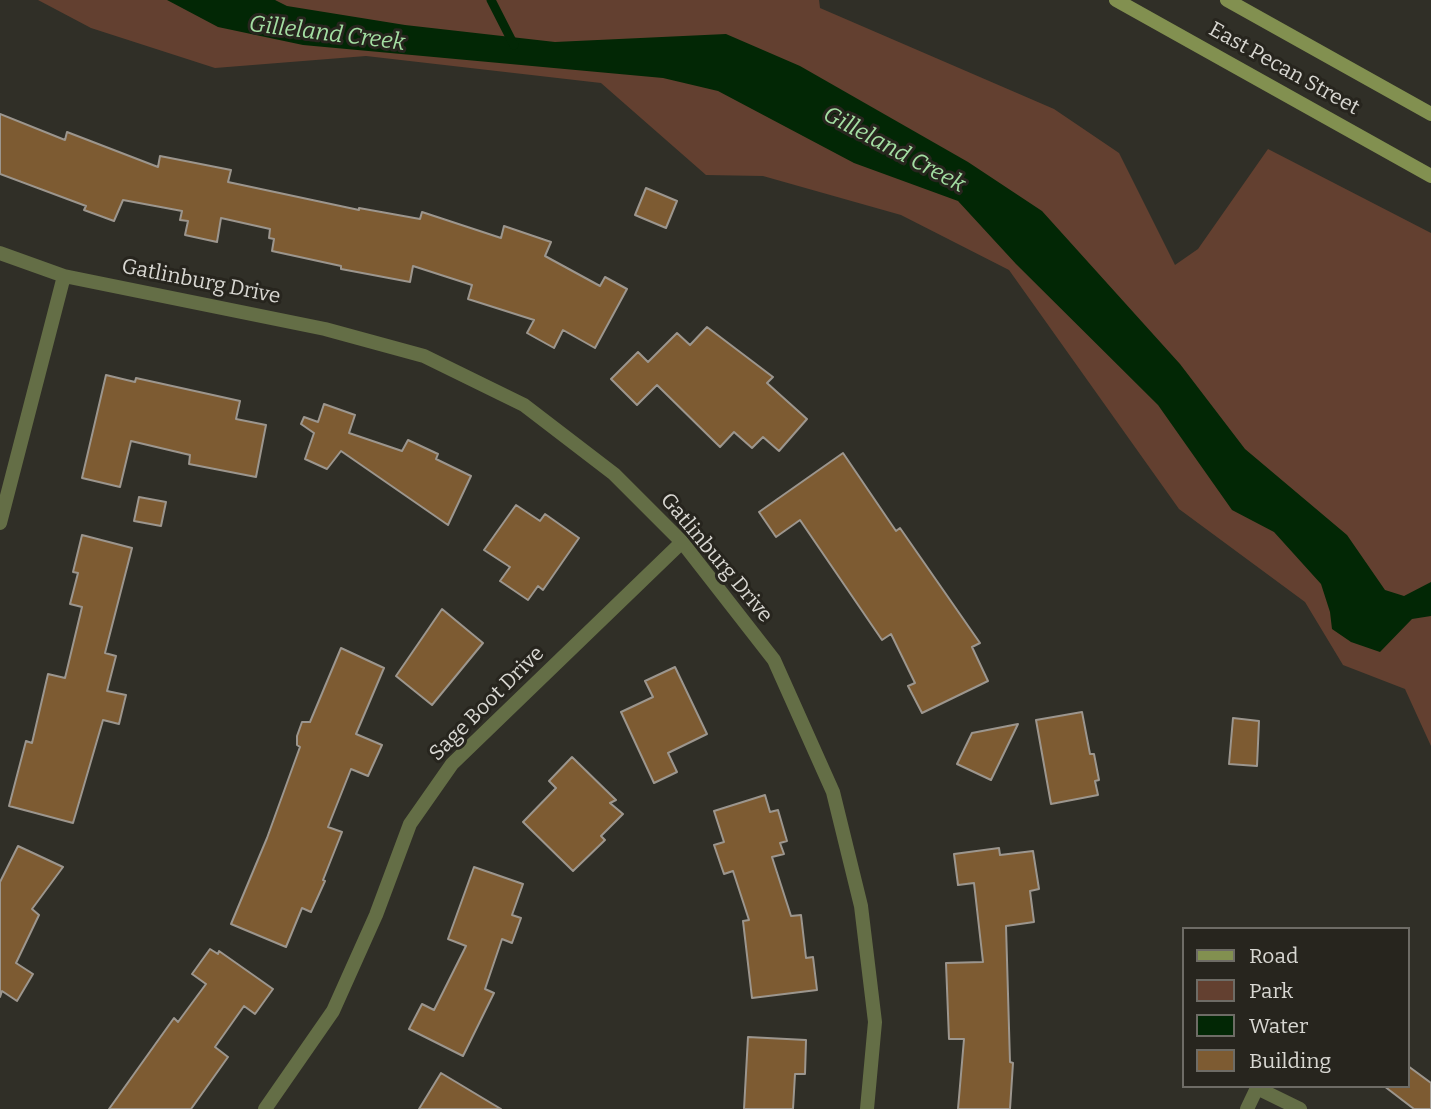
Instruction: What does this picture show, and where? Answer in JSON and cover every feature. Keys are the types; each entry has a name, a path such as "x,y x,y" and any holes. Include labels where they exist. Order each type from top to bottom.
{"main road":[{"name":"East Pecan Street","path":"1116,0 1431,176"},
{"name":"East Pecan Street","path":"1227,0 1431,114"}],"street":[{"name":"Gatlinburg Drive","path":"0,253 64,276 325,329 424,356 524,405 614,474 682,542 774,660 833,792 862,905 875,1022 867,1109"},
{"path":"0,523 64,276"},
{"name":"Sage Boot Drive","path":"265,1109 333,1011 376,915 410,824 452,764 682,542"},
{"path":"1247,1109 1257,1088 1300,1109"}],"green space":[{"path":"38,0 819,0 820,8 1054,109 1119,153 1175,265 1198,249 1268,149 1431,233 1431,746 1405,689 1343,665 1305,602 1179,509 1009,270 901,215 763,176 706,175 601,83 366,56 215,68 91,28"}],"water":[{"name":"Gilleland Creek","path":"167,0 275,0 287,6 405,25 555,42 726,34 800,66 968,162 1042,211 1180,364 1245,449 1347,535 1385,590 1404,596 1431,582 1431,616 1412,619 1380,652 1351,642 1332,629 1321,584 1274,532 1232,510 1158,405 1016,264 958,201 854,163 718,91 663,78 303,45 218,27"}],"building":[{"path":"0,114 65,140 67,132 158,167 160,156 231,170 228,182 359,210 420,219 422,212 501,238 504,226 551,242 545,256 600,286 605,277 627,289 595,348 563,330 554,348 527,333 534,320 468,299 472,285 413,266 410,282 341,269 341,266 272,251 274,239 269,238 270,229 221,218 217,242 185,235 188,221 180,220 182,211 123,200 114,221 84,210 86,206 0,174"},
{"path":"646,188 677,201 666,228 635,215"},
{"path":"707,327 773,377 767,383 807,419 779,451 763,437 752,448 734,432 720,447 657,385 637,405 611,379 638,352 648,362 677,333 690,345"},
{"path":"106,375 135,382 136,378 240,401 236,419 266,425 256,477 189,464 190,455 131,441 120,487 82,478"},
{"path":"324,404 355,415 349,433 402,451 408,440 438,454 436,459 471,476 448,525 341,451 327,469 305,459 314,433 301,424 304,417 318,422"},
{"path":"843,453 896,531 900,528 980,643 972,647 988,681 922,713 908,686 915,683 891,634 882,640 800,520 776,537 759,512"},
{"path":"139,497 166,502 161,526 134,521"},
{"path":"516,505 540,521 545,514 579,538 543,590 538,586 528,600 500,581 510,567 484,550"},
{"path":"82,535 132,548 105,653 116,656 107,691 126,695 119,724 103,720 73,823 9,806 26,741 32,743 48,674 65,678 82,607 70,604 78,573 73,572"},
{"path":"442,609 483,643 432,705 396,676"},
{"path":"341,648 384,668 356,734 382,745 368,776 351,769 328,827 342,832 323,880 325,881 311,912 302,908 286,947 231,924 267,838 300,747 297,745 297,736 302,722 310,722"},
{"path":"675,667 707,734 668,753 677,772 654,783 621,712 653,697 645,681"},
{"path":"1082,712 1090,754 1094,754 1099,780 1095,781 1098,795 1051,804 1036,720"},
{"path":"1233,718 1259,721 1257,766 1229,764"},
{"path":"1018,724 991,780 957,764 972,733"},
{"path":"572,757 616,800 610,803 623,814 601,836 605,840 573,871 523,822 556,788 549,781"},
{"path":"765,795 770,812 778,810 787,841 780,843 784,854 772,857 791,916 801,915 806,958 813,957 817,990 752,998 743,921 749,920 733,871 724,874 714,845 724,842 714,811"},
{"path":"18,846 63,867 32,909 39,915 16,963 33,974 17,1001 2,991 0,997 0,882"},
{"path":"999,848 1000,855 1033,851 1039,889 1030,891 1034,922 1006,926 1010,1062 1013,1063 1010,1109 958,1109 964,1039 949,1039 946,963 983,962 974,883 958,885 954,854"},
{"path":"474,867 523,884 512,915 521,918 512,943 502,939 485,989 494,993 463,1056 409,1029 422,1004 434,1010 466,946 448,939"},
{"path":"210,949 218,954 219,951 273,989 255,1014 244,1006 215,1047 228,1057 191,1109 109,1109 174,1018 178,1022 206,984 192,974"},
{"path":"748,1037 806,1040 805,1074 795,1074 793,1109 744,1109"},
{"path":"1410,1067 1431,1083 1431,1109 1414,1109 1387,1088 1410,1088"},
{"path":"441,1073 501,1109 419,1109"}],"waterway":[{"path":"491,0 514,45"}]}
